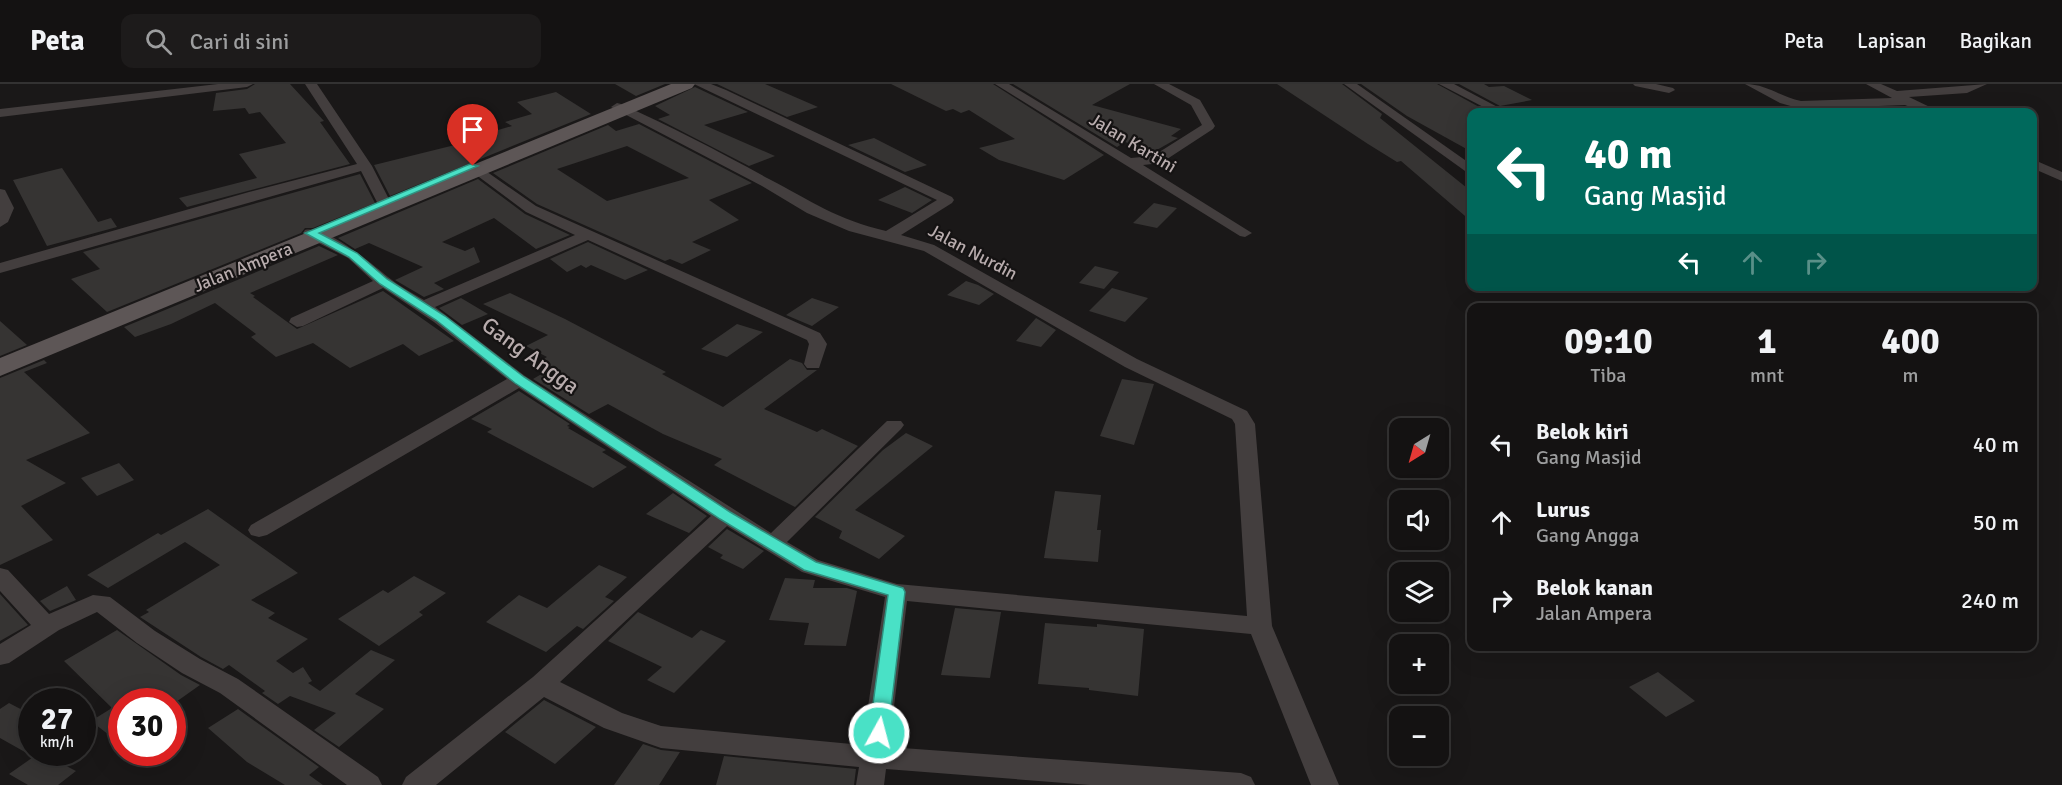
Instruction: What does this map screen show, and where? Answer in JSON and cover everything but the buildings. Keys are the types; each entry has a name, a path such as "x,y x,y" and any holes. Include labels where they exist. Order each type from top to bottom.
{"main road":[{"name":"Jalan Ampera","path":"0,358 480,171 672,84"},
{"name":"Jalan Ampera","path":"0,368 384,203 686,84"}],"street":[{"path":"2,116 247,84"},
{"path":"311,84 364,166 384,203"},
{"path":"700,84 722,92 947,200 888,236"},
{"name":"Jalan Kartini","path":"1001,84 1245,233"},
{"path":"1131,162 1156,160 1209,126 1196,103 1160,84"},
{"path":"1350,84 1467,168"},
{"path":"1445,84 1493,108"},
{"path":"1639,84 1669,90"},
{"path":"1751,84 1784,101 1801,105 1907,101"},
{"path":"1872,84 1922,108"},
{"path":"1895,95 1967,90 1981,84"},
{"name":"Jalan Nurdin","path":"621,108 648,119 812,210 854,228 929,248 1131,363 1240,415 1245,424 1260,626"},
{"path":"2037,165 2062,177"},
{"path":"0,268 275,189 364,166"},
{"path":"480,171 531,209 814,337 818,344 813,364"},
{"path":"0,193 8,204 2,217"},
{"name":"Gang Angga","path":"314,235 353,255 384,282 424,306 519,380 725,515 810,566 897,592 1260,626"},
{"path":"424,306 587,235"},
{"path":"297,322 384,282"},
{"path":"259,530 519,380"},
{"path":"772,544 894,425"},
{"path":"416,785 542,684 725,515"},
{"path":"0,576 47,627"},
{"path":"870,785 876,757 897,592"},
{"path":"0,657 85,606 102,603 146,637 191,666 229,686 368,785"},
{"path":"1260,626 1325,785"},
{"path":"542,684 604,719 626,728 661,737 876,757 1241,785"}],"route":[{"path":"473,166 310,233 338,245 353,255 384,282 424,306 519,380 772,544 810,566 897,592 879,733"}]}
